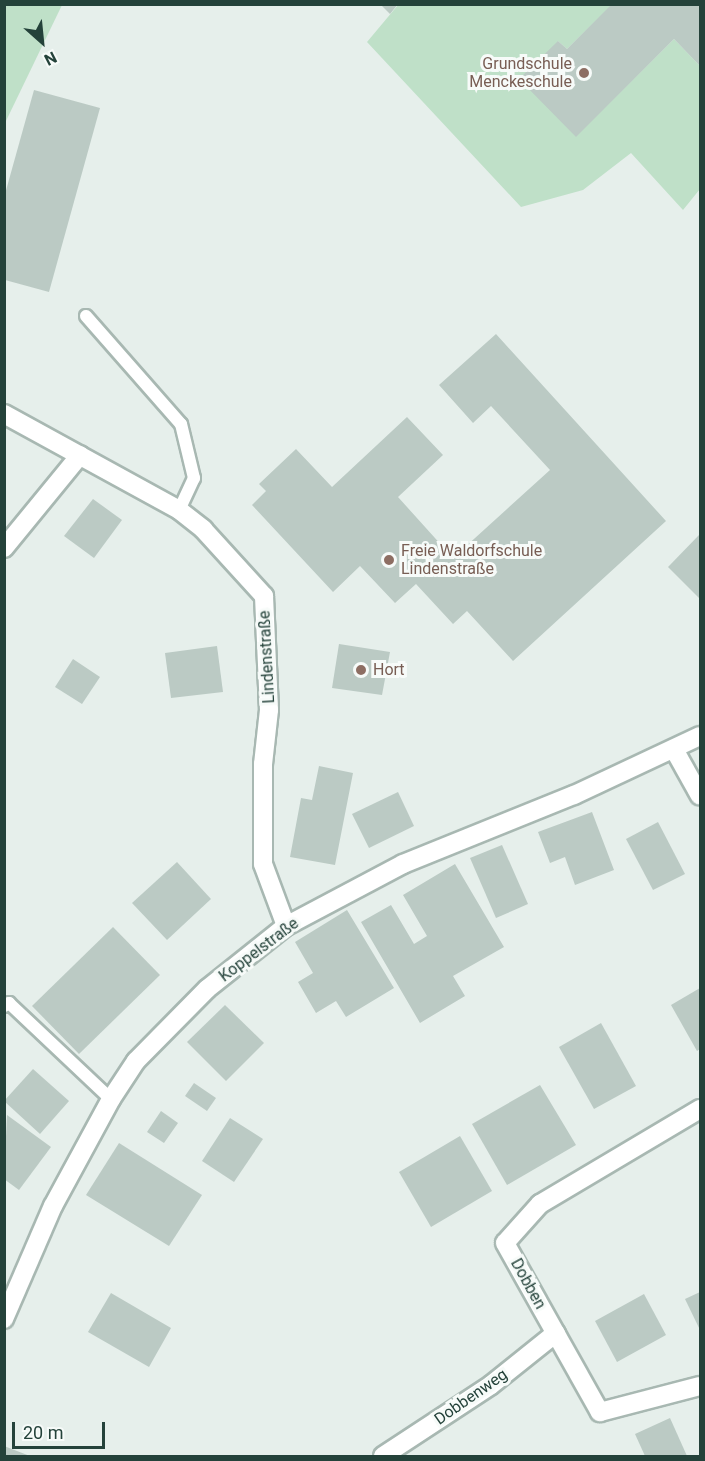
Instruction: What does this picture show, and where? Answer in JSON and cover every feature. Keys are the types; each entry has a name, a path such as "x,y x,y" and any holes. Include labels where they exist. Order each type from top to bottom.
{"street":[{"name":"Lindenstraße","path":"4,414 179,510 203,530 264,596 269,710 263,764 263,864 286,926"},
{"path":"4,548 80,455"},
{"name":"Koppelstraße","path":"4,1319 53,1206 111,1099 136,1061 207,989 286,926 403,864 675,751 700,736"},
{"path":"675,751 700,796"},
{"name":"Dobben","path":"700,1109 540,1204 505,1243 600,1412 700,1386"},
{"name":"Dobbenweg","path":"383,1456 491,1385 556,1333"}],"lane":[{"path":"86,316 181,424 194,478 179,510"},
{"path":"4,1006 9,1003 111,1099"}],"green space":[{"path":"4,5 62,5 5,123"},
{"path":"398,5 612,5 567,49 558,41 576,136 674,39 700,66 700,189 683,210 631,153 583,190 521,207 367,42"}],"building":[{"path":"380,4 398,4 390,14"},
{"name":"Grundschule Menckeschule","path":"612,4 700,4 700,66 674,39 576,137 519,79 558,41 567,49"},
{"path":"34,90 100,108 49,292 5,280 5,194"},
{"path":"496,334 666,521 513,661 467,611 453,624 416,584 395,603 360,566 333,592 252,505 266,491 259,484 296,449 332,487 407,417 443,455 398,497 453,558 550,470 491,406 473,423 439,385"},
{"path":"93,499 122,520 94,558 64,536"},
{"path":"700,534 700,599 668,567"},
{"name":"Hort","path":"339,644 390,652 382,695 332,688"},
{"path":"217,646 223,692 171,698 165,653"},
{"path":"73,659 100,677 82,704 55,687"},
{"path":"319,766 353,773 335,865 290,857 301,798 312,800"},
{"path":"398,792 414,826 369,848 352,814"},
{"path":"592,812 614,870 575,885 565,857 550,863 538,832"},
{"path":"658,822 685,874 653,890 626,839"},
{"path":"502,845 528,904 496,918 470,858"},
{"path":"177,862 211,899 167,940 132,903"},
{"path":"455,864 504,947 453,976 465,996 420,1023 361,922 391,905 414,944 427,936 403,895"},
{"path":"347,910 394,988 346,1017 336,1001 316,1013 298,982 313,973 295,942"},
{"path":"113,927 160,975 79,1054 32,1006"},
{"path":"700,988 700,1049 697,1051 671,1005"},
{"path":"225,1005 264,1043 226,1081 187,1042"},
{"path":"601,1023 636,1086 594,1109 559,1047"},
{"path":"33,1069 69,1101 40,1134 4,1101"},
{"path":"194,1083 216,1098 207,1111 185,1096"},
{"path":"540,1085 576,1145 507,1185 472,1124"},
{"path":"161,1111 178,1123 164,1143 147,1132"},
{"path":"7,1115 51,1147 19,1190 4,1179"},
{"path":"230,1118 263,1139 234,1182 202,1161"},
{"path":"460,1136 492,1191 431,1227 399,1172"},
{"path":"119,1143 202,1195 169,1246 86,1195"},
{"path":"700,1292 700,1330 685,1299"},
{"path":"111,1293 171,1328 149,1367 88,1332"},
{"path":"644,1294 666,1335 617,1362 595,1321"},
{"path":"670,1418 687,1456 645,1456 635,1434"},
{"path":"4,1446 30,1456 4,1456"}],"place":[{"name":"Grundschule Menckeschule","path":"584,73"},
{"name":"Freie Waldorfschule Lindenstraße","path":"389,560"},
{"name":"Hort","path":"361,670"}]}
